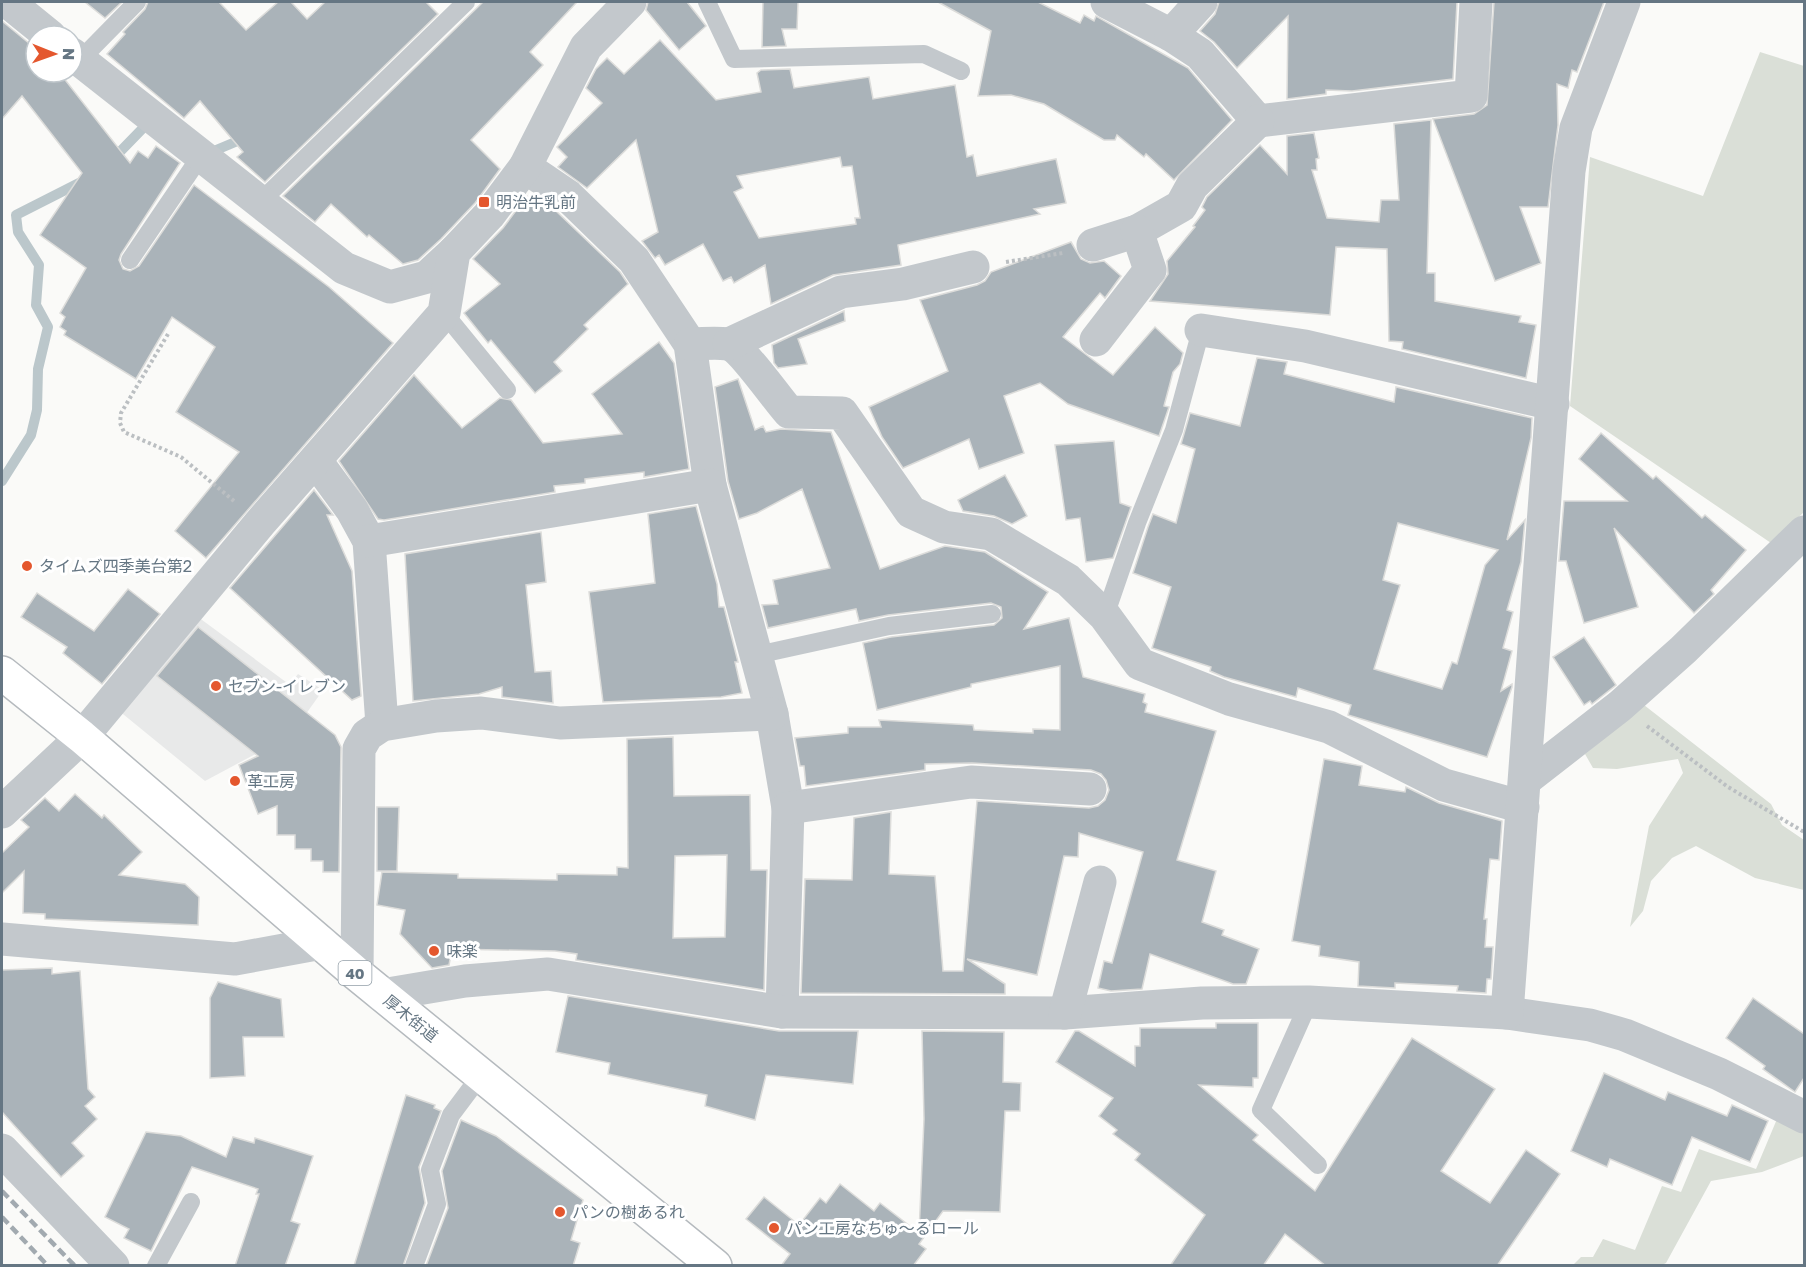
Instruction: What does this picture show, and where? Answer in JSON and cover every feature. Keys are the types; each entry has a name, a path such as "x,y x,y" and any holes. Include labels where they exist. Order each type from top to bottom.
{"main road":[{"name":"厚木街道","path":"2,673 82,737 382,995 715,1266"}],"street":[{"path":"8,2 35,24"},
{"path":"84,63 344,268 390,287 427,277 489,215 525,167 586,47 630,2"},
{"path":"1107,2 1171,35 1200,54 1258,121"},
{"path":"1171,35 1201,2"},
{"path":"1093,245 1137,231 1181,206 1192,186 1258,121 1471,96 1476,2"},
{"path":"1507,1012 1569,171 1576,128 1624,2"},
{"path":"525,167 568,196 634,260 690,344 710,485 772,714 788,808 782,1012"},
{"path":"1096,340 1149,270 1137,231"},
{"path":"2,812 82,737 260,523 444,313 454,252"},
{"path":"690,344 729,344 841,292 903,284 973,267"},
{"path":"1201,330 1305,346 1553,404"},
{"path":"729,344 744,353 753,369 789,412 842,413 910,512 945,527 991,534 1068,580 1105,616 1140,664 1229,699 1329,727 1444,785 1524,793 1683,650 1804,532"},
{"path":"316,461 352,510 369,541 382,725"},
{"path":"369,541 710,485"},
{"path":"357,974 359,749 367,735 382,725 436,716 481,713 560,723 772,714"},
{"path":"788,808 971,782 1090,789"},
{"path":"1065,1013 1100,882"},
{"path":"2,939 235,959 322,943"},
{"path":"382,995 465,981 548,974 782,1012 1065,1013 1202,1003 1309,1002 1507,1012 1590,1025 1624,1035 1719,1074 1804,1117"},
{"path":"2,1150 113,1266"}],"lane":[{"path":"84,50 137,2"},
{"path":"260,202 466,2"},
{"path":"707,2 734,59 924,54 961,71"},
{"path":"130,260 202,154"},
{"path":"444,313 507,390"},
{"path":"1105,616 1137,523 1174,430 1201,330"},
{"path":"757,655 889,626 992,614"},
{"path":"1309,1002 1261,1110 1318,1165"},
{"path":"414,1266 437,1204 430,1170 451,1115 481,1075"},
{"path":"156,1266 191,1202"}],"path":[{"path":"973,267 1054,256 1093,245"},
{"path":"168,334 121,412 120,423 124,432 181,457 209,478"},
{"path":"1620,706 1728,787 1804,832"}],"shaded area":[{"path":"1760,52 1804,66 1804,512 1771,543 1570,406 1590,157 1703,196"},
{"path":"194,614 290,685 298,674 323,690 291,735 205,781 118,710"},
{"path":"1644,705 1771,804 1782,825 1804,840 1804,890 1755,878 1696,846 1672,858 1651,881 1643,911 1630,927 1649,826 1683,773 1678,759 1617,769 1593,768 1585,754"},
{"path":"1777,1119 1804,1134 1804,1156 1762,1172 1711,1181 1666,1263 1662,1265 1572,1266 1581,1257 1593,1257 1603,1239 1635,1250 1662,1186 1681,1192 1699,1149 1756,1169"}],"building":[{"path":"85,2 122,2 105,18"},
{"path":"148,2 219,2 246,30 278,2 291,2 307,19 325,2 426,2 438,14 265,182 237,157 243,152 200,101 184,118 107,54 125,34 123,32 145,9"},
{"path":"483,2 577,2 530,52 543,65 471,140 500,169 475,203 441,239 418,260 403,264 369,235 367,237 331,204 315,222 283,196"},
{"path":"648,2 687,2 706,26 679,50 646,10"},
{"path":"763,2 798,2 797,29 782,29 786,46 762,47"},
{"path":"938,2 1038,2 1080,23 1084,15 1094,21 1096,16 1188,68 1232,120 1174,180 1146,154 1144,157 1117,135 1115,140 1104,140 1044,104 1011,95 978,96 991,31"},
{"path":"1219,2 1457,2 1453,79 1352,91 1326,90 1326,94 1287,99 1288,16 1237,68 1214,42 1200,31 1215,14"},
{"path":"1494,2 1604,2 1577,72 1572,70 1568,88 1557,84 1558,125 1548,207 1520,207 1541,263 1495,281 1433,119 1474,114 1487,105"},
{"path":"2,21 24,39 24,84 68,84 130,163 138,151 148,158 156,146 180,163 121,254 119,260 123,269 130,271 139,266 194,185 329,287 393,343 206,558 175,531 239,452 176,412 215,347 172,317 136,379 64,335 66,331 60,327 65,317 60,313 86,268 40,235 82,173 22,96 2,119"},
{"path":"660,40 716,100 761,92 757,73 761,70 790,69 794,88 869,77 873,99 955,85 967,157 973,155 977,176 1056,159 1066,203 1034,209 1040,214 898,245 901,265 833,275 771,304 765,265 734,283 731,277 723,281 703,244 665,265 659,255 655,258 642,241 658,232 636,140 587,188 558,167 567,157 557,147 602,103 586,88 596,69 607,58 624,74","holes":["840,157 842,167 852,166 860,218 855,218 856,224 759,238 734,192 743,188 737,176"]},
{"path":"1431,120 1427,273 1435,273 1435,301 1521,316 1519,322 1536,325 1526,378 1402,349 1403,342 1389,341 1387,249 1336,247 1330,315 1150,301 1168,274 1167,261 1195,227 1193,226 1205,210 1202,207 1207,197 1260,145 1287,174 1287,136 1314,133 1319,158 1316,159 1317,170 1312,170 1327,218 1379,222 1381,200 1399,200 1394,124"},
{"path":"527,196 531,199 534,196 556,211 620,272 628,284 584,325 588,329 554,362 562,371 535,393 491,340 488,343 464,313 500,284 473,259 503,228"},
{"path":"1071,242 1081,259 1090,263 1104,261 1121,276 1105,298 1100,293 1063,337 1113,375 1155,327 1183,353 1180,364 1173,372 1164,406 1169,407 1159,436 1068,404 1040,383 1004,396 1024,453 979,469 969,439 903,468 882,437 869,407 948,371 920,300 977,285 985,281 991,272"},
{"path":"844,311 845,321 798,339 807,364 778,368 774,363 772,345"},
{"path":"659,342 674,363 689,469 644,477 644,472 585,479 585,483 554,486 555,492 384,520 378,519 339,461 414,375 462,428 500,398 511,400 543,443 622,434 592,394"},
{"path":"1257,358 1287,362 1284,374 1394,402 1396,387 1532,418 1531,438 1507,540 1525,520 1521,562 1507,610 1513,612 1503,648 1512,651 1501,691 1512,684 1512,687 1487,757 1348,715 1351,705 1298,688 1296,697 1224,677 1210,671 1211,667 1152,648 1171,587 1133,573 1153,514 1176,523 1195,449 1181,444 1190,413 1240,426","holes":["1398,523 1498,550 1485,565 1457,664 1452,662 1442,689 1374,669 1400,585 1383,580"]},
{"path":"738,379 755,430 763,426 766,432 781,429 831,432 880,569 945,546 985,552 1048,592 1024,629 1069,618 1083,677 1145,694 1143,702 1147,704 1145,712 1216,731 1177,860 1216,871 1202,922 1224,930 1222,935 1259,949 1246,984 1233,984 1150,954 1142,989 1111,991 1098,988 1104,961 1112,963 1143,852 1079,833 1078,857 1064,856 1037,975 967,959 1005,984 1005,994 801,993 805,879 852,880 854,818 891,812 889,874 935,876 943,971 963,971 977,801 1089,808 1098,806 1105,800 1109,790 1101,774 1091,770 972,763 925,764 925,770 806,786 804,766 800,766 795,738 848,733 848,727 881,727 879,720 973,725 974,730 1033,733 1033,729 1060,730 1060,666 971,684 971,687 877,710 863,643 891,637 994,625 1002,618 1001,607 991,603 888,615 859,621 856,609 768,628 762,605 778,604 773,580 830,568 802,489 757,513 739,519 728,481 715,387"},
{"path":"1601,433 1653,479 1656,476 1702,518 1705,515 1746,550 1711,590 1714,594 1694,613 1614,528 1638,607 1584,623 1566,561 1559,561 1564,501 1627,501 1579,459"},
{"path":"1114,441 1120,503 1131,507 1113,558 1086,562 1080,518 1066,520 1055,445"},
{"path":"1005,475 1027,516 1012,524 994,516 963,511 958,500"},
{"path":"314,490 333,515 327,515 352,571 361,696 352,700 230,588"},
{"path":"696,506 717,584 719,607 724,607 738,662 735,662 742,693 721,697 603,702 589,592 655,583 648,514"},
{"path":"541,532 546,582 526,585 535,672 551,671 553,703 502,697 502,687 479,694 413,701 405,554"},
{"path":"128,589 160,614 102,684 63,653 67,647 21,617 37,593 94,631"},
{"path":"198,627 335,735 341,747 339,872 323,872 323,861 311,861 311,849 295,849 295,835 277,835 277,806 258,814 239,765 258,756 157,676"},
{"path":"1584,637 1616,685 1592,704 1590,701 1584,705 1553,657"},
{"path":"673,737 674,796 750,795 751,870 767,870 764,990 576,960 577,954 555,951 452,949 449,965 432,968 400,934 405,910 377,905 382,872 458,874 458,878 557,880 557,874 617,875 617,867 628,868 627,739","holes":["727,855 725,937 673,938 675,856"]},
{"path":"1324,759 1362,766 1359,785 1405,792 1406,787 1439,803 1502,821 1499,860 1490,859 1484,919 1487,919 1485,947 1493,947 1491,979 1487,979 1486,993 1457,991 1458,986 1395,983 1395,988 1358,986 1359,962 1319,956 1320,946 1292,941"},
{"path":"75,794 102,818 104,815 142,852 119,875 185,884 199,897 198,925 45,919 45,914 23,913 24,871 2,893 2,853 29,827 21,820 45,798 59,811"},
{"path":"377,807 399,807 397,871 377,871"},
{"path":"52,968 52,974 80,971 88,1089 95,1097 85,1106 97,1119 72,1143 84,1156 61,1177 2,1112 2,970"},
{"path":"218,982 281,999 284,1037 243,1037 245,1076 210,1078 210,998"},
{"path":"568,996 779,1031 858,1031 853,1084 766,1075 755,1120 705,1106 707,1095 608,1074 610,1063 556,1052"},
{"path":"1753,998 1804,1034 1804,1078 1795,1092 1763,1069 1765,1066 1726,1038"},
{"path":"1216,1023 1258,1023 1258,1078 1253,1078 1253,1087 1199,1085 1258,1135 1253,1140 1315,1191 1412,1038 1495,1089 1441,1171 1490,1203 1526,1150 1560,1174 1497,1266 1326,1266 1285,1234 1263,1266 1170,1266 1205,1215 1135,1160 1140,1154 1113,1134 1117,1130 1099,1116 1113,1098 1056,1062 1075,1031 1079,1031 1135,1066 1135,1046 1140,1046 1140,1028 1216,1028"},
{"path":"922,1031 1004,1032 1003,1082 1021,1083 1020,1111 1005,1111 1000,1212 943,1211 919,1244 926,1249 913,1266 781,1266 790,1254 746,1219 764,1197 799,1225 820,1198 826,1203 840,1184 874,1211 880,1203 919,1233 924,1119"},
{"path":"1604,1073 1665,1100 1668,1092 1727,1116 1732,1105 1768,1121 1750,1162 1692,1137 1672,1185 1610,1159 1607,1167 1571,1151"},
{"path":"406,1095 435,1105 434,1108 441,1111 419,1167 425,1203 403,1266 354,1266"},
{"path":"461,1120 496,1136 583,1200 571,1240 580,1243 573,1266 426,1266 448,1208 442,1171"},
{"path":"146,1132 181,1136 226,1157 233,1137 254,1143 255,1138 313,1156 291,1221 300,1224 285,1266 235,1266 259,1194 256,1194 258,1189 192,1167 151,1251 124,1238 129,1229 105,1217"}],"waterway":[{"path":"112,160 145,126"},
{"path":"209,153 240,140 246,134"},
{"path":"2,481 31,435 37,410 38,369 48,327 36,305 39,265 18,232 16,215 85,180"}],"railway":[{"path":"2,1191 75,1266"},
{"path":"2,1217 48,1266"}],"place":[{"name":"明治牛乳前","path":"484,202"},
{"name":"タイムズ四季美台第2","path":"27,566"},
{"name":"セブン-イレブン","path":"216,686"},
{"name":"革工房","path":"235,781"},
{"name":"味楽","path":"434,951"},
{"name":"パンの樹あるれ","path":"560,1212"},
{"name":"パン工房なちゅ～るロール","path":"774,1228"}]}
